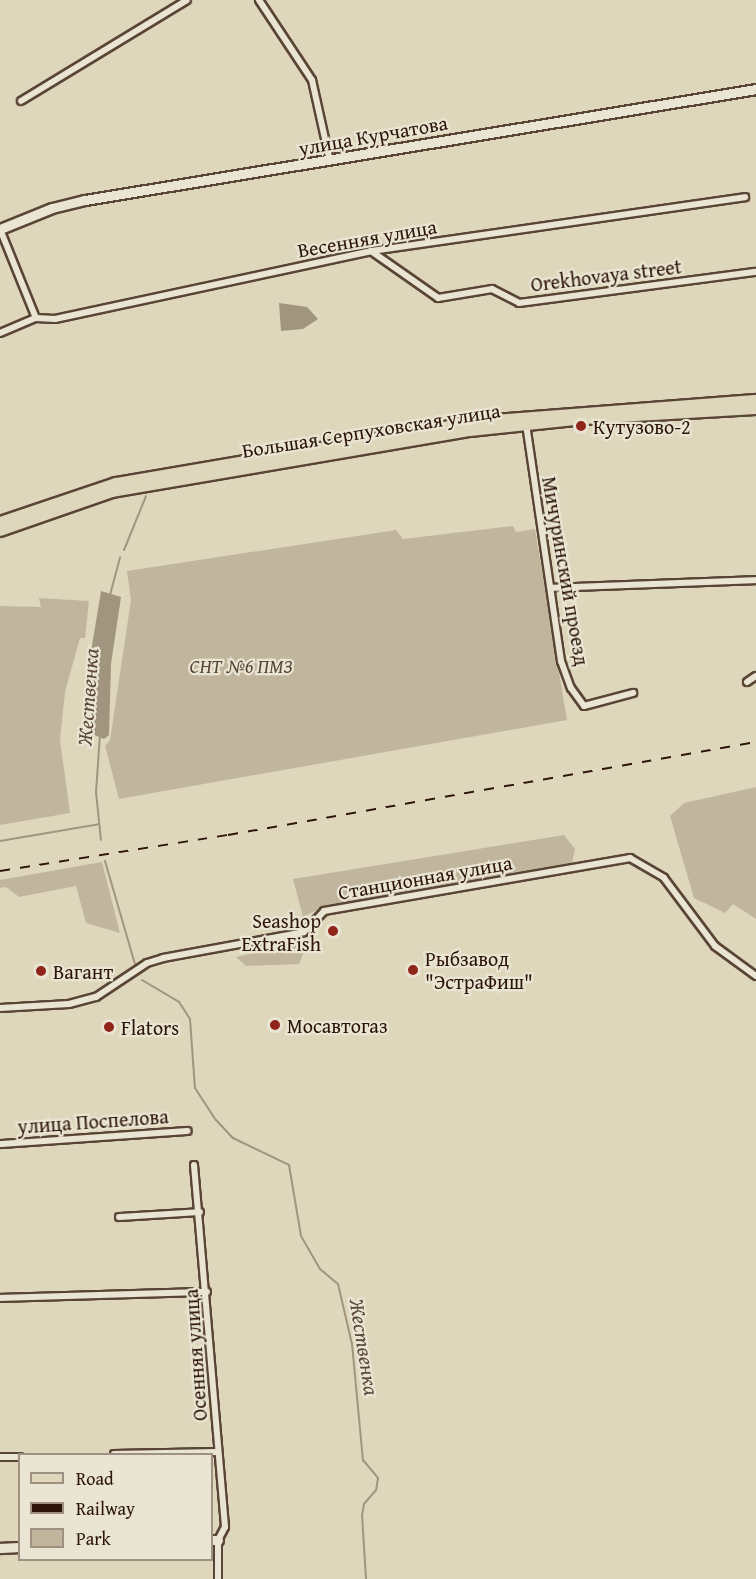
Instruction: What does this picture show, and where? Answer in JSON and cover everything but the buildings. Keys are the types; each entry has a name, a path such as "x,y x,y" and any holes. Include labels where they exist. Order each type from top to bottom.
{"main road":[{"name":"Большая Серпуховская улица","path":"0,522 116,483 480,421 756,400"},
{"name":"Большая Серпуховская улица","path":"0,531 112,492 526,424 756,409"}],"street":[{"path":"21,101 187,0"},
{"path":"259,0 312,80 330,162"},
{"name":"улица Курчатова","path":"0,229 52,208 85,200 330,162 756,89"},
{"name":"Весенняя улица","path":"0,333 36,318 55,319 371,251 745,197"},
{"path":"0,229 36,318"},
{"name":"Orekhovaya street","path":"371,251 438,298 492,289 519,303 756,272"},
{"name":"Мичуринский проезд","path":"526,424 561,661 584,706 633,693"},
{"path":"551,588 756,580"},
{"path":"747,682 756,676"},
{"name":"Станционная улица","path":"0,1008 69,1004 96,997 147,963 163,958 304,932 324,911 630,858 664,878 715,946 756,976"},
{"name":"улица Поспелова","path":"0,1143 188,1131"},
{"name":"Осенняя улица","path":"194,1165 207,1292 225,1527 215,1540 218,1579"},
{"path":"119,1217 200,1212"},
{"path":"0,1298 207,1292"},
{"path":"183,1453 218,1452"},
{"path":"0,1457 18,1457"},
{"path":"0,1548 18,1547"}],"green space":[{"name":"СНТ №6 ПМЗ","path":"513,526 516,532 535,529 567,720 119,799 105,746 110,740 131,600 127,571 396,530 403,539"},
{"path":"39,598 89,601 85,638 80,638 65,692 60,740 70,813 0,825 0,606 41,607"},
{"path":"756,787 756,919 733,904 725,913 694,898 670,816 684,803"},
{"path":"564,835 575,849 572,863 379,896 321,908 303,917 293,879"},
{"path":"102,862 120,933 86,923 76,886 19,897 6,887 0,888 0,880"},
{"path":"303,941 304,952 299,964 246,966 236,957"}],"shaded area":[{"path":"279,303 307,307 318,319 303,329 281,331"},
{"path":"101,591 121,597 111,664 109,735 104,739 92,734 89,719 93,685 89,664"}],"waterway":[{"name":"Жественка","path":"124,550 146,496"},
{"name":"Жественка","path":"110,595 120,557"},
{"name":"Жественка","path":"100,735 96,792 101,840"},
{"path":"0,841 99,824"},
{"name":"Жественка","path":"105,861 135,964"},
{"name":"Жественка","path":"142,980 179,1002 190,1019 195,1088 216,1120 233,1138 289,1165 301,1236 320,1269 338,1284 352,1344 363,1460 378,1478 376,1490 364,1504 362,1515 366,1579"}],"railway":[{"path":"0,871 228,835 756,742"}],"place":[{"name":"Кутузово-2","path":"581,426"},
{"name":"Seashop ExtraFish","path":"333,931"},
{"name":"Рыбзавод \"ЭстраФиш\"","path":"413,970"},
{"name":"Вагант","path":"41,971"},
{"name":"Мосавтогаз","path":"275,1025"},
{"name":"Flators","path":"109,1027"}]}
